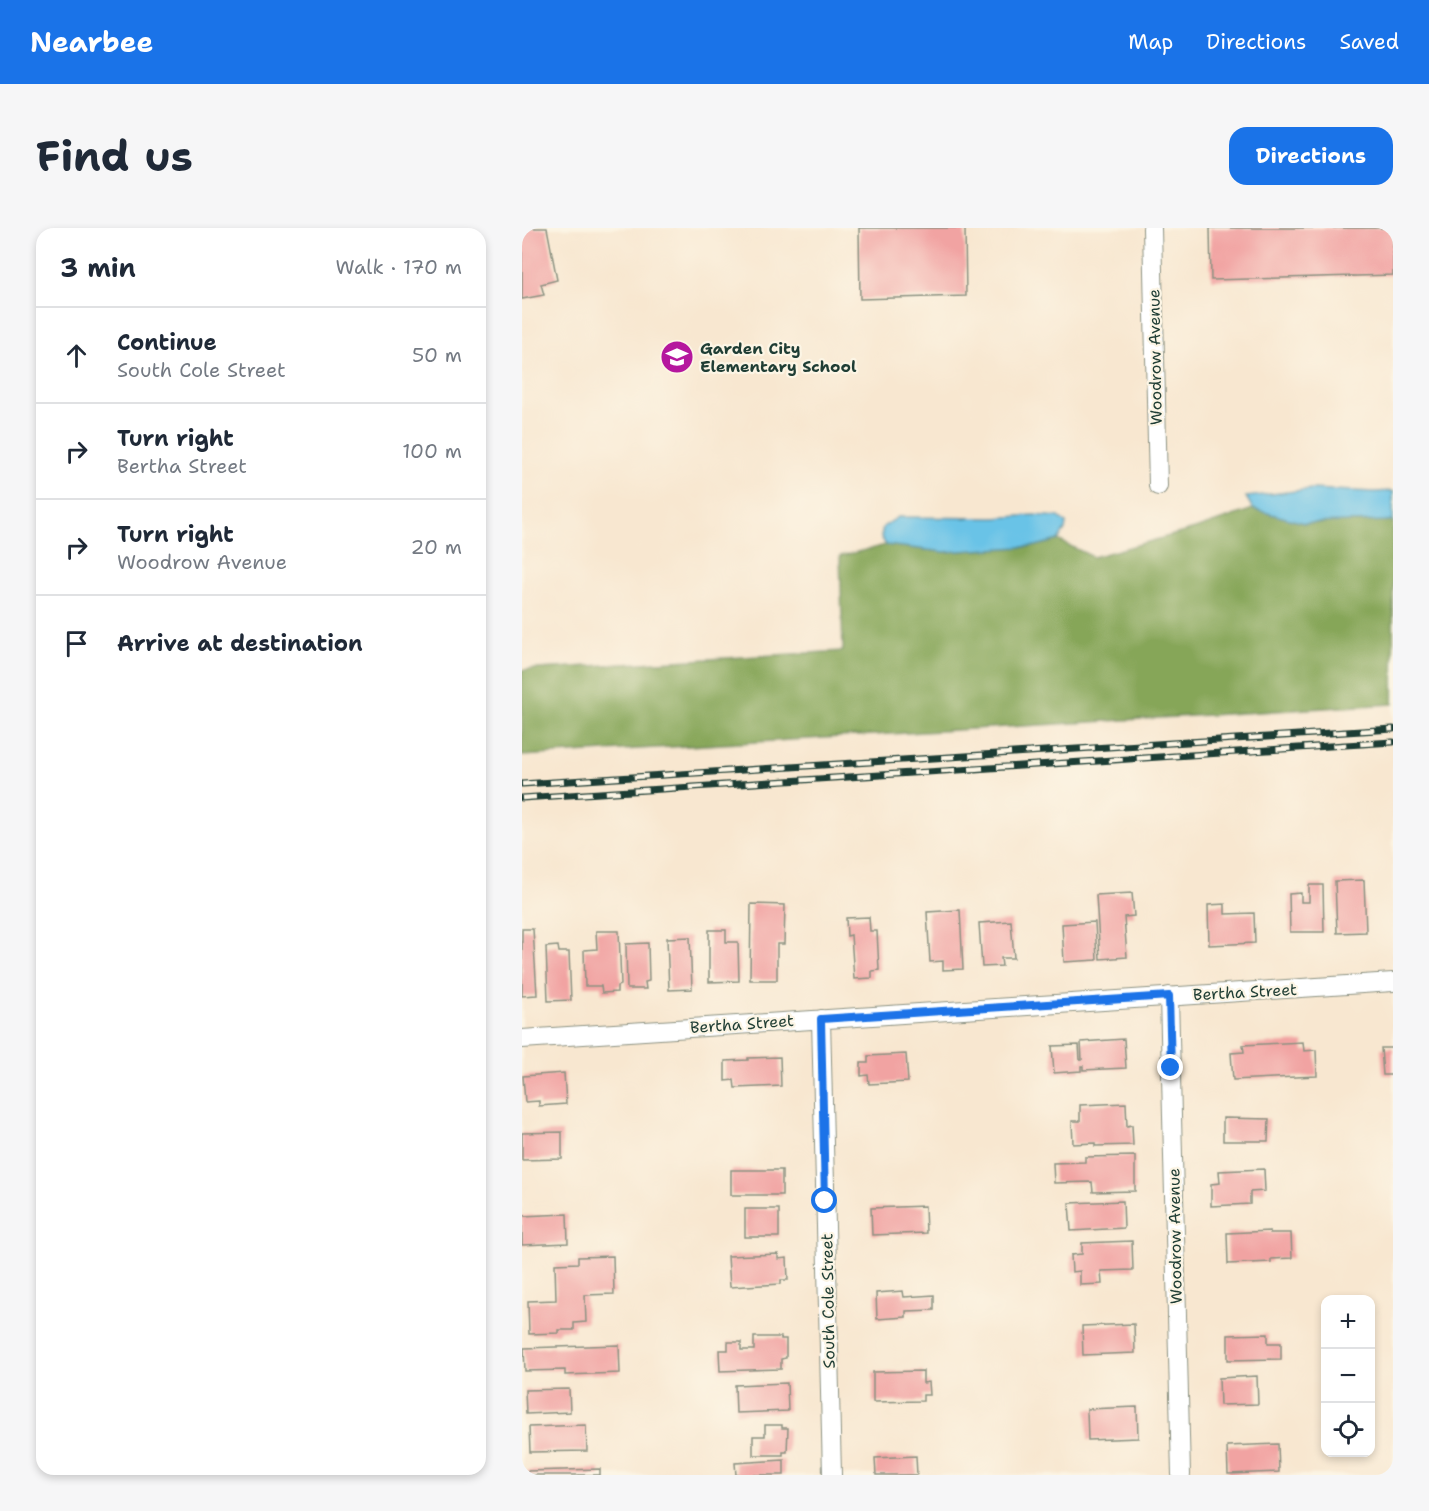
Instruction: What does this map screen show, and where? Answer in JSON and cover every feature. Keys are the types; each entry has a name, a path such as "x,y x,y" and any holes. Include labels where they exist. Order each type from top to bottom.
{"street":[{"name":"Woodrow Avenue","path":"1152,228 1158,486"},
{"name":"Bertha Street","path":"522,1039 1393,982"},
{"name":"Woodrow Avenue","path":"1169,996 1181,1475"},
{"name":"South Cole Street","path":"821,1019 832,1475"}],"green space":[{"path":"1253,509 1304,523 1393,521 1393,704 522,756 522,670 843,651 840,556 886,545 944,552 1036,546 1058,540 1093,557 1195,529"}],"water":[{"path":"1312,489 1393,491 1393,521 1304,523 1253,509 1246,497"},
{"path":"1034,515 1059,517 1066,523 1065,530 1058,540 1036,546 944,552 886,545 881,537 883,527 898,517 994,518"}],"building":[{"path":"522,228 547,228 557,280 541,284 544,295 522,299"},
{"path":"859,228 965,228 966,296 860,299"},
{"path":"1210,228 1393,228 1393,275 1211,280"},
{"path":"1364,880 1366,932 1337,933 1335,881"},
{"path":"1309,885 1323,885 1324,932 1290,932 1289,894 1301,893 1301,902 1309,902"},
{"path":"1132,893 1134,916 1124,917 1127,957 1100,959 1096,895"},
{"path":"751,904 785,905 784,944 777,944 777,980 750,980"},
{"path":"1225,904 1225,914 1254,913 1255,943 1209,945 1208,905"},
{"path":"960,910 963,969 943,970 943,961 930,962 927,912"},
{"path":"869,917 870,931 877,931 879,970 872,971 872,978 854,979 851,935 847,936 846,918"},
{"path":"1011,921 1014,958 1001,958 1002,966 982,967 979,923"},
{"path":"1095,922 1097,960 1064,962 1062,924"},
{"path":"522,929 533,929 537,995 522,996"},
{"path":"709,930 726,930 726,942 738,942 739,981 709,982"},
{"path":"596,931 619,931 621,985 617,986 617,992 602,993 601,986 585,986 584,950 597,949"},
{"path":"690,937 692,989 669,990 667,938"},
{"path":"648,943 649,981 645,982 646,989 627,989 626,944"},
{"path":"558,946 559,952 569,952 571,1000 548,1001 546,947"},
{"path":"1124,1039 1126,1068 1083,1070 1081,1066 1081,1071 1054,1073 1052,1046 1079,1045 1080,1060 1082,1060 1081,1042"},
{"path":"1303,1042 1304,1051 1316,1050 1317,1076 1233,1080 1231,1053 1244,1052 1243,1045"},
{"path":"1381,1048 1393,1048 1393,1075 1383,1075"},
{"path":"906,1054 908,1082 869,1084 868,1075 861,1076 861,1063 868,1063 868,1056"},
{"path":"780,1057 781,1086 735,1088 734,1080 725,1081 725,1061"},
{"path":"564,1073 566,1104 539,1106 539,1101 525,1102 523,1076"},
{"path":"1126,1103 1127,1126 1132,1125 1133,1145 1073,1144 1072,1121 1080,1121 1080,1105"},
{"path":"1223,1118 1269,1119 1268,1141 1223,1141"},
{"path":"562,1132 562,1159 522,1160 522,1133"},
{"path":"1135,1156 1135,1191 1093,1192 1092,1182 1054,1183 1053,1163 1085,1162 1085,1157"},
{"path":"1264,1169 1265,1191 1250,1192 1250,1204 1211,1206 1211,1184 1220,1183 1219,1171"},
{"path":"731,1170 782,1170 782,1195 731,1195"},
{"path":"1123,1201 1124,1228 1071,1231 1069,1203"},
{"path":"925,1206 926,1233 872,1235 871,1208"},
{"path":"745,1209 779,1209 779,1237 745,1237"},
{"path":"567,1214 568,1243 522,1245 522,1216"},
{"path":"1270,1231 1270,1233 1291,1233 1292,1258 1271,1259 1271,1262 1228,1264 1227,1233"},
{"path":"1132,1241 1133,1270 1101,1271 1102,1284 1080,1285 1080,1271 1072,1272 1071,1255 1082,1254 1082,1243"},
{"path":"778,1254 778,1259 787,1258 788,1280 781,1280 781,1284 730,1287 728,1256"},
{"path":"613,1256 614,1294 585,1295 586,1322 574,1323 574,1330 529,1334 528,1301 556,1300 555,1264 578,1263 578,1257"},
{"path":"903,1291 904,1297 934,1295 934,1310 906,1311 906,1317 877,1319 876,1293"},
{"path":"1134,1324 1135,1353 1083,1355 1082,1326"},
{"path":"1268,1334 1268,1343 1281,1343 1281,1359 1228,1360 1228,1335"},
{"path":"754,1337 786,1339 786,1358 781,1359 781,1369 720,1371 719,1350 728,1350 728,1342 741,1342 741,1350 754,1350"},
{"path":"619,1345 620,1373 565,1375 565,1370 525,1371 524,1348"},
{"path":"923,1371 923,1383 929,1382 930,1395 923,1395 923,1401 873,1402 873,1372"},
{"path":"1257,1376 1258,1404 1220,1405 1219,1378"},
{"path":"787,1383 788,1411 736,1413 735,1385"},
{"path":"569,1389 570,1412 526,1414 525,1390"},
{"path":"1137,1407 1138,1438 1088,1440 1087,1409"},
{"path":"586,1425 587,1451 530,1452 529,1427"},
{"path":"765,1425 782,1425 782,1428 788,1428 787,1452 783,1452 783,1455 753,1455 753,1436 765,1436"},
{"path":"1278,1444 1279,1472 1228,1474 1227,1446"},
{"path":"916,1456 917,1475 876,1475 875,1458"},
{"path":"784,1460 784,1475 736,1475 735,1463"},
{"path":"600,1469 600,1475 528,1475 527,1471"}],"railway":[{"path":"522,784 1393,729"},
{"path":"522,798 1393,742"}],"place":[{"name":"Garden City Elementary School","path":"677,357"}],"route":[{"path":"825,1201 821,1019 1169,996 1171,1068"}]}
